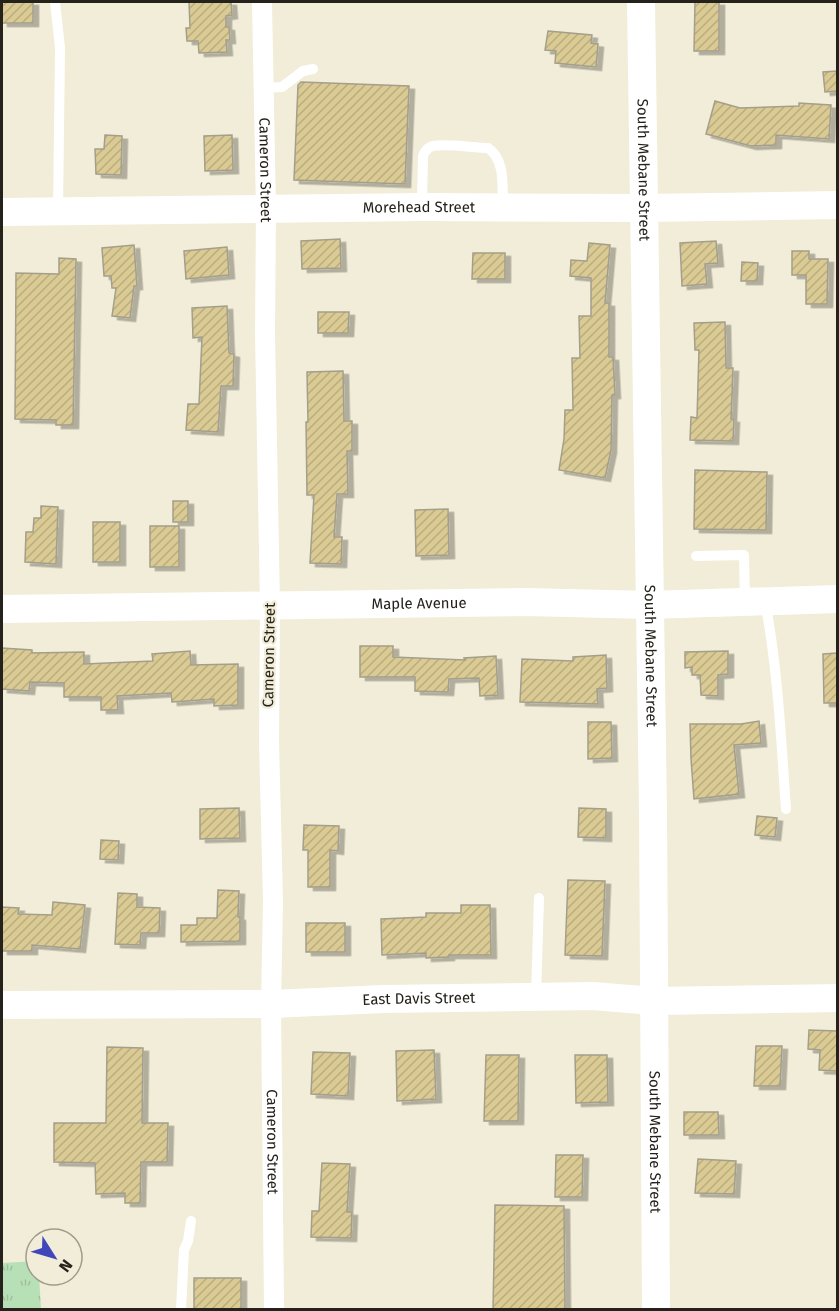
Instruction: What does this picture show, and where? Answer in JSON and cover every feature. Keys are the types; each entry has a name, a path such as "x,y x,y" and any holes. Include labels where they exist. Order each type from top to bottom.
{"street":[{"name":"Cameron Street","path":"262,2 270,606 268,741 273,901 270,1004 274,1310"},
{"name":"South Mebane Street","path":"641,2 653,823 656,1310"},
{"name":"Morehead Street","path":"2,212 837,205"},
{"name":"Maple Avenue","path":"2,609 526,602 649,605 837,599"},
{"name":"East Davis Street","path":"2,1005 270,1004 592,996 654,1001 837,998"}],"lane":[{"path":"55,2 60,48 58,211"},
{"path":"263,88 282,87 303,71 313,69"},
{"path":"422,207 423,156 425,151 432,146 489,148 494,152 502,176 503,207"},
{"path":"696,556 744,555 755,602 774,649 786,809"},
{"path":"536,997 539,898"},
{"path":"181,1310 184,1250 191,1221"}],"green space":[{"path":"24,1262 24,1287 40,1287 41,1309 2,1309 2,1263"}],"building":[{"path":"2,2 33,2 33,23 2,23"},
{"path":"189,2 231,2 232,15 226,16 226,27 229,27 230,40 226,40 227,52 199,53 198,41 187,41 186,28 190,28"},
{"path":"695,2 719,2 719,51 694,51"},
{"path":"548,31 592,35 591,43 598,44 596,67 555,63 556,51 545,50"},
{"path":"837,71 837,91 825,92 823,72"},
{"path":"301,82 409,86 405,184 294,180 298,85"},
{"path":"715,101 740,108 799,106 799,103 831,105 829,139 776,135 776,145 751,146 706,134"},
{"path":"105,135 122,136 121,175 96,174 95,149 104,149"},
{"path":"232,135 233,170 205,171 204,136"},
{"path":"340,239 341,268 302,269 301,241"},
{"path":"716,241 718,263 705,264 707,284 682,286 680,243"},
{"path":"589,243 610,245 605,303 609,303 609,357 613,357 615,395 612,395 611,450 605,478 559,470 564,439 565,410 573,410 572,358 580,358 579,316 591,316 591,278 570,276 571,260 587,261"},
{"path":"134,245 137,286 134,286 130,318 112,316 116,288 112,288 111,276 104,276 102,248"},
{"path":"227,247 229,275 186,279 184,251"},
{"path":"792,251 809,251 809,259 828,259 827,304 806,304 806,275 792,275"},
{"path":"473,253 505,253 505,279 472,279"},
{"path":"59,258 76,259 73,425 56,425 56,420 15,419 16,273 59,274"},
{"path":"742,262 758,263 757,281 741,281"},
{"path":"227,306 229,353 234,354 233,386 221,386 218,432 186,430 188,404 199,404 202,337 193,338 192,308"},
{"path":"318,312 349,312 348,333 318,333"},
{"path":"725,322 726,368 733,368 731,419 734,419 733,441 690,440 691,417 697,418 699,350 695,350 694,323"},
{"path":"343,371 344,421 352,421 352,451 347,451 348,494 337,494 334,537 342,537 341,564 310,563 314,495 307,495 307,372"},
{"path":"695,470 767,472 766,530 694,529"},
{"path":"173,501 188,501 188,522 173,522"},
{"path":"41,506 58,507 56,564 25,562 26,532 33,532 34,518 41,518"},
{"path":"448,509 449,555 416,556 415,510"},
{"path":"93,522 120,522 120,562 93,562"},
{"path":"150,526 179,526 179,567 150,567"},
{"path":"360,646 393,646 393,657 465,660 464,658 496,656 498,695 480,696 479,678 449,679 448,692 415,691 415,677 360,677"},
{"path":"2,648 32,650 32,653 84,652 84,664 153,661 152,654 190,651 191,665 238,664 238,705 214,706 214,699 172,702 171,693 117,696 118,710 101,710 101,697 64,697 64,683 30,682 29,691 2,689"},
{"path":"728,651 728,674 718,675 718,696 701,695 700,675 692,675 692,667 685,668 685,652"},
{"path":"837,653 837,703 824,703 823,654"},
{"path":"606,655 607,688 597,689 598,704 520,702 522,659 573,661 573,657"},
{"path":"759,721 761,743 734,745 739,794 694,799 690,724 741,724"},
{"path":"588,722 611,722 612,758 588,759"},
{"path":"239,808 240,838 200,839 200,809"},
{"path":"579,808 606,809 606,838 578,837"},
{"path":"757,816 777,818 775,837 755,835"},
{"path":"304,825 339,826 338,851 330,850 330,887 308,887 308,850 303,850"},
{"path":"101,840 119,841 118,860 100,859"},
{"path":"568,880 605,881 602,956 565,955"},
{"path":"218,890 239,891 240,941 181,942 181,925 197,925 197,918 217,918"},
{"path":"118,893 137,894 137,907 160,908 159,933 141,933 140,945 115,944"},
{"path":"53,902 85,905 80,949 32,945 32,951 2,951 2,907 19,908 18,914 52,915"},
{"path":"461,905 490,905 491,955 449,955 449,957 426,958 426,953 382,955 381,919 426,917 426,913 461,913"},
{"path":"306,923 345,923 345,952 306,952"},
{"path":"809,1030 837,1031 837,1071 819,1070 820,1050 808,1049"},
{"path":"756,1046 782,1046 780,1086 754,1086"},
{"path":"107,1047 143,1048 142,1123 168,1123 167,1162 141,1162 140,1203 125,1203 125,1193 96,1194 95,1163 54,1162 54,1123 106,1123"},
{"path":"434,1050 436,1099 397,1101 396,1051"},
{"path":"313,1052 350,1053 348,1096 311,1094"},
{"path":"486,1055 519,1055 518,1121 484,1121"},
{"path":"575,1055 607,1055 608,1102 576,1103"},
{"path":"684,1112 718,1112 719,1135 684,1135"},
{"path":"556,1155 583,1155 582,1197 555,1197"},
{"path":"698,1159 736,1161 734,1194 695,1193"},
{"path":"322,1163 350,1164 347,1212 352,1212 351,1238 311,1237 312,1211 319,1211"},
{"path":"495,1205 564,1206 565,1310 493,1310"},
{"path":"194,1278 241,1278 241,1310 194,1310"}]}
